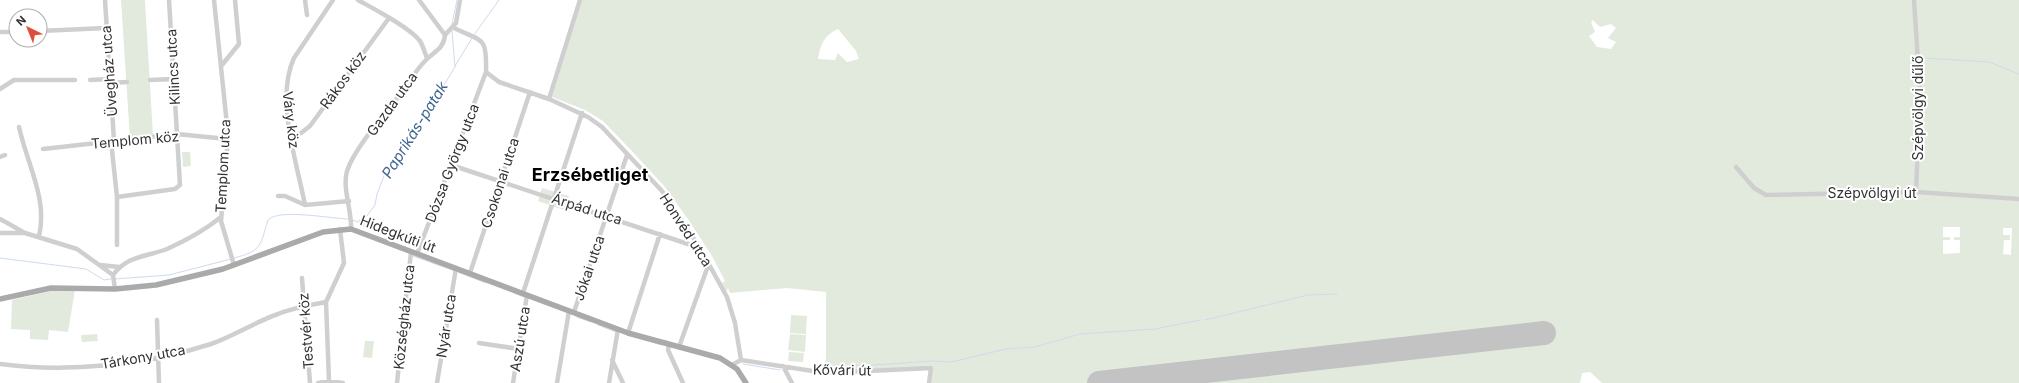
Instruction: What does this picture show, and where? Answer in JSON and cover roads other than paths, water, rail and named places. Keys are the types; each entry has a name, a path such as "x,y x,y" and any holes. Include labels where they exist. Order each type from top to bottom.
{"main road":[{"name":"Hidegkúti út","path":"0,300 51,288 114,289 156,285 200,275 308,237 340,229 351,229 455,270 470,273 618,331 669,346 712,355 732,365 741,374 746,383"}],"street":[{"name":"Üvegház utca","path":"105,0 112,141 117,197 116,245"},
{"name":"Kilincs utca","path":"117,197 178,188 181,178 169,0"},
{"name":"Templom utca","path":"214,0 222,65 227,139 221,217 233,264"},
{"path":"222,65 240,44 235,0"},
{"path":"305,0 307,15"},
{"name":"Váry köz","path":"305,205 292,137 286,83 289,68 294,58 333,0"},
{"path":"358,0 389,18 420,41 427,58"},
{"path":"419,0 445,36"},
{"path":"452,29 460,0"},
{"path":"549,99 580,0"},
{"name":"Szépvölgyi dűlő","path":"1914,0 1920,92 1916,192"},
{"name":"Rákos köz","path":"292,137 301,133 310,126 389,18"},
{"path":"48,31 106,28"},
{"name":"Gazda utca","path":"351,229 352,219 346,175 352,161 378,123 427,58 438,50 443,44 445,36 452,29"},
{"name":"Dózsa György utca","path":"414,253 451,165 486,72 487,50 483,43 475,38 452,29"},
{"name":"Honvéd utca","path":"486,72 499,82 549,99 582,113 602,127 662,191 700,248 730,304 741,360"},
{"path":"150,80 174,79"},
{"path":"0,89 14,80 75,80"},
{"path":"90,80 127,82"},
{"name":"Csokonai utca","path":"470,273 530,92"},
{"name":"Aszú utca","path":"513,383 526,296 554,198 582,113"},
{"path":"19,128 36,182 42,220 39,236"},
{"name":"Templom köz","path":"43,149 177,134 227,139"},
{"path":"0,157 5,155"},
{"name":"Jókai utca","path":"557,383 570,312 607,216 627,155"},
{"name":"Árpád utca","path":"451,165 500,180 700,248"},
{"name":"Szépvölgyi út","path":"1736,167 1754,188 1766,195 1916,192 2019,199"},
{"path":"278,196 285,196 305,205 349,201"},
{"path":"114,289 113,278 118,267 131,259 166,249 190,239 221,217"},
{"path":"0,219 25,233"},
{"path":"329,381 326,302 344,262 340,229"},
{"path":"0,233 25,233 39,236 76,249 99,265 113,278"},
{"path":"628,333 660,234"},
{"name":"Községház utca","path":"397,383 414,253"},
{"path":"679,347 708,263"},
{"path":"99,265 118,267"},
{"name":"Nyár utca","path":"437,383 455,270"},
{"name":"Testvér köz","path":"302,278 310,383"},
{"name":"Tárkony utca","path":"0,364 29,368 85,366 159,357 212,344 277,314 326,302"},
{"path":"157,320 159,383"},
{"path":"609,383 618,331"},
{"path":"478,343 519,348"},
{"path":"669,346 683,383"},
{"path":"612,360 623,383"},
{"path":"732,365 741,360"},
{"name":"Kővári út","path":"741,360 826,372 931,368 929,383"},
{"path":"783,366 792,383"},
{"path":"318,383 329,381 342,383"}],"waterway":[{"name":"Paprikás-patak","path":"452,24 457,0"},
{"path":"474,35 499,0"},
{"name":"Paprikás-patak","path":"363,221 375,205 377,194 384,176 394,159 406,146 455,67 452,31"},
{"path":"455,66 472,38"},
{"path":"1925,58 1989,62 2019,74"},
{"name":"Paprikás-patak","path":"234,258 255,250 261,242 268,220 274,217 294,214 349,219"},
{"name":"Paprikás-patak","path":"352,220 361,223"},
{"path":"361,225 399,241"},
{"path":"413,256 455,271"},
{"name":"Paprikás-patak","path":"0,258 86,269 104,280 111,279"},
{"name":"Paprikás-patak","path":"115,279 169,275 231,259"},
{"path":"458,272 486,283"},
{"path":"514,293 524,297"},
{"path":"1205,320 1308,295 1337,294"},
{"path":"577,317 591,322"},
{"path":"826,368 934,361 951,362 1006,349 1035,347 1080,334 1155,329 1200,320"},
{"path":"598,325 616,332"},
{"path":"627,335 662,345"},
{"path":"743,364 780,370"}],"district":[{"name":"Erzsébetliget","path":"590,175"}]}
